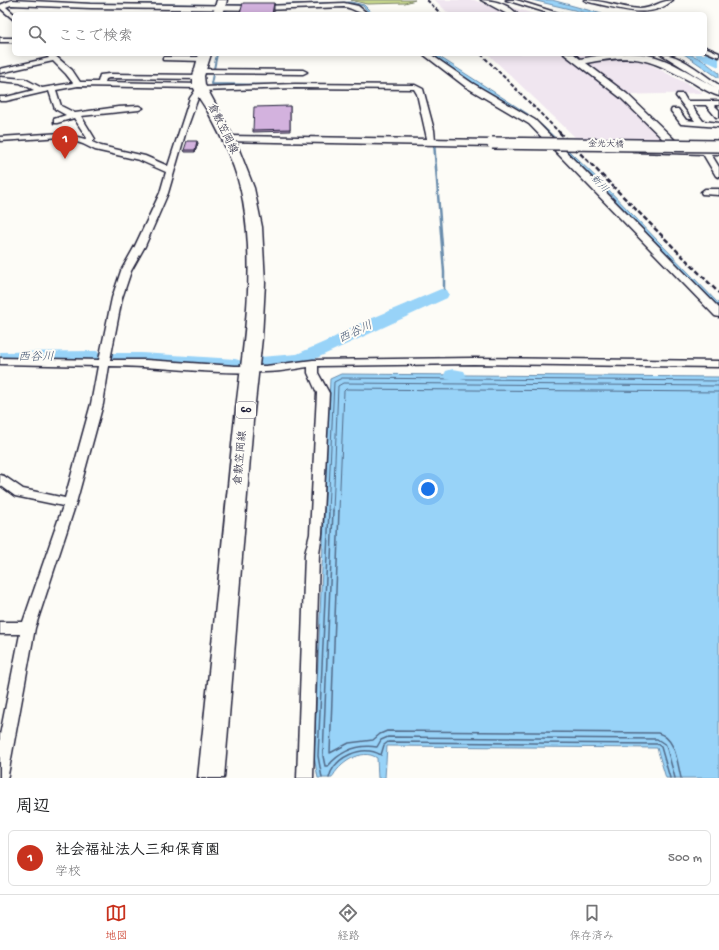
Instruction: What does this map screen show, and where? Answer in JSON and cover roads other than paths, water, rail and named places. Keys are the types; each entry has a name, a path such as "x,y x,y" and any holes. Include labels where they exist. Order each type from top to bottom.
{"main road":[{"name":"倉敷笠岡線","path":"204,72 212,108 228,139 249,198 256,250 256,323 252,369 243,429 211,778"}],"street":[{"path":"1,6 19,0"},
{"path":"29,0 173,1 220,6"},
{"path":"485,0 510,12"},
{"path":"509,0 551,12"},
{"path":"587,0 636,12"},
{"path":"643,12 657,7 669,0"},
{"path":"12,3 90,6 352,6 360,8 363,12"},
{"path":"1,6 12,16"},
{"path":"0,14 8,12"},
{"path":"0,40 12,40"},
{"path":"707,50 719,55"},
{"path":"0,71 52,56 78,84"},
{"path":"429,56 470,85 532,122 719,314"},
{"path":"570,56 624,96 682,151"},
{"path":"578,62 616,56"},
{"path":"636,56 652,60 719,93"},
{"path":"668,56 686,66 719,88"},
{"path":"165,59 204,72 273,85 415,87 419,89 421,94 434,141"},
{"path":"0,775 28,628 70,503 97,404 116,304 124,278 159,203 171,171 174,155 204,72"},
{"path":"0,99 78,84 153,87 204,72 303,72"},
{"path":"273,85 275,72"},
{"path":"0,79 22,81 41,90"},
{"path":"52,88 55,104 61,110 77,116 92,139 86,142"},
{"path":"680,96 702,124"},
{"path":"686,103 719,103"},
{"path":"708,103 719,115"},
{"path":"57,122 73,114 92,111 139,108"},
{"path":"675,110 684,122 719,125"},
{"path":"0,139 62,135 86,142 98,148 142,158 171,171"},
{"name":"金光大橋","path":"228,139 719,146"},
{"path":"719,142 581,140 589,149 719,152"},
{"path":"706,152 719,174"},
{"path":"705,192 719,192"},
{"path":"0,361 146,363 190,367 252,369 313,363 473,361 719,364"},
{"path":"305,778 312,554 316,534 323,393 313,373 313,363"},
{"path":"0,479 18,493 70,503"},
{"path":"0,628 28,628"}],"water":[{"path":"12,0 79,3 262,5 351,2 364,5 371,12 368,12 363,6 351,3 282,7 235,5 88,5"},
{"path":"532,0 552,0 595,12 583,12"},
{"path":"432,56 438,56 528,114 544,127 602,183 719,304 719,308 600,184 562,147"},
{"path":"687,56 694,56 703,60 719,73 719,78"},
{"path":"341,374 719,377 719,778 666,778 657,748 387,746 385,778 378,778 377,758 371,755 364,755 351,759 339,767 332,778 318,778 314,757 330,379"}],"waterway":[{"path":"226,12 227,8"},
{"path":"217,56 211,84 279,85"},
{"path":"705,56 719,63"},
{"path":"434,142 444,272 444,292 441,294"},
{"name":"西谷川","path":"267,361 300,359 441,294"},
{"name":"西谷川","path":"0,358 96,357"},
{"name":"西谷川","path":"110,359 141,359 235,365"}],"railway":[{"path":"427,0 439,12"},
{"path":"483,56 559,132"},
{"path":"559,132 719,293"}],"place":[{"name":"社会福祉法人三和保育園","path":"65,159"}],"water label":[{"name":"新川","path":"599,184"}]}
